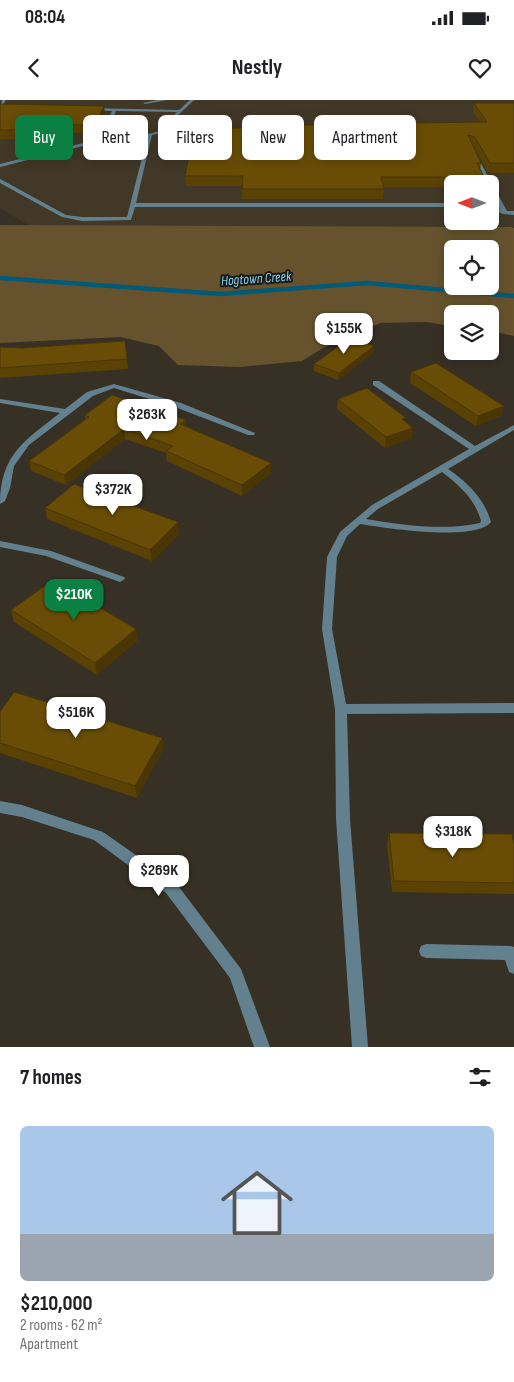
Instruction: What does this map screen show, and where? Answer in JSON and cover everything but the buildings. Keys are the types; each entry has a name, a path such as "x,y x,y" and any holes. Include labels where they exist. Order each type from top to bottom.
{"street":[{"path":"0,109 4,100"},
{"path":"135,104 165,100"},
{"path":"176,115 190,101"},
{"path":"116,103 126,103"},
{"path":"0,166 93,142 104,135 115,109"},
{"path":"83,110 181,110"},
{"path":"0,181 64,216 82,219 129,219 150,134 158,132"},
{"path":"470,147 485,175"},
{"path":"499,201 505,212"},
{"path":"132,205 444,205"},
{"path":"499,210 514,213"},
{"path":"376,382 476,450"},
{"path":"0,502 6,488 10,466 26,443 90,394 114,386 178,405 251,433"},
{"path":"0,401 66,412"},
{"path":"360,1047 343,819 341,709 327,629 332,557 343,534 375,508 514,427"},
{"path":"359,521 402,527 455,528 483,525 486,522 485,515 475,498 462,483 443,469"},
{"path":"0,544 48,553 120,579"},
{"path":"341,709 514,708"},
{"path":"0,807 22,811 98,836 171,888 236,974 262,1047"},
{"path":"426,951 511,953 514,967"}],"shaded area":[{"path":"0,100 514,100 514,227 499,227 499,175 444,175 444,227 30,226 0,208"},
{"path":"0,225 444,227 444,230 499,230 499,227 514,228 514,336 499,333 499,305 444,305 444,325 426,322 380,323 323,348 302,361 239,367 178,365 159,346 120,337 0,343"}],"waterway":[{"name":"Hogtown Creek","path":"0,278 221,294 367,283 514,296"}]}
